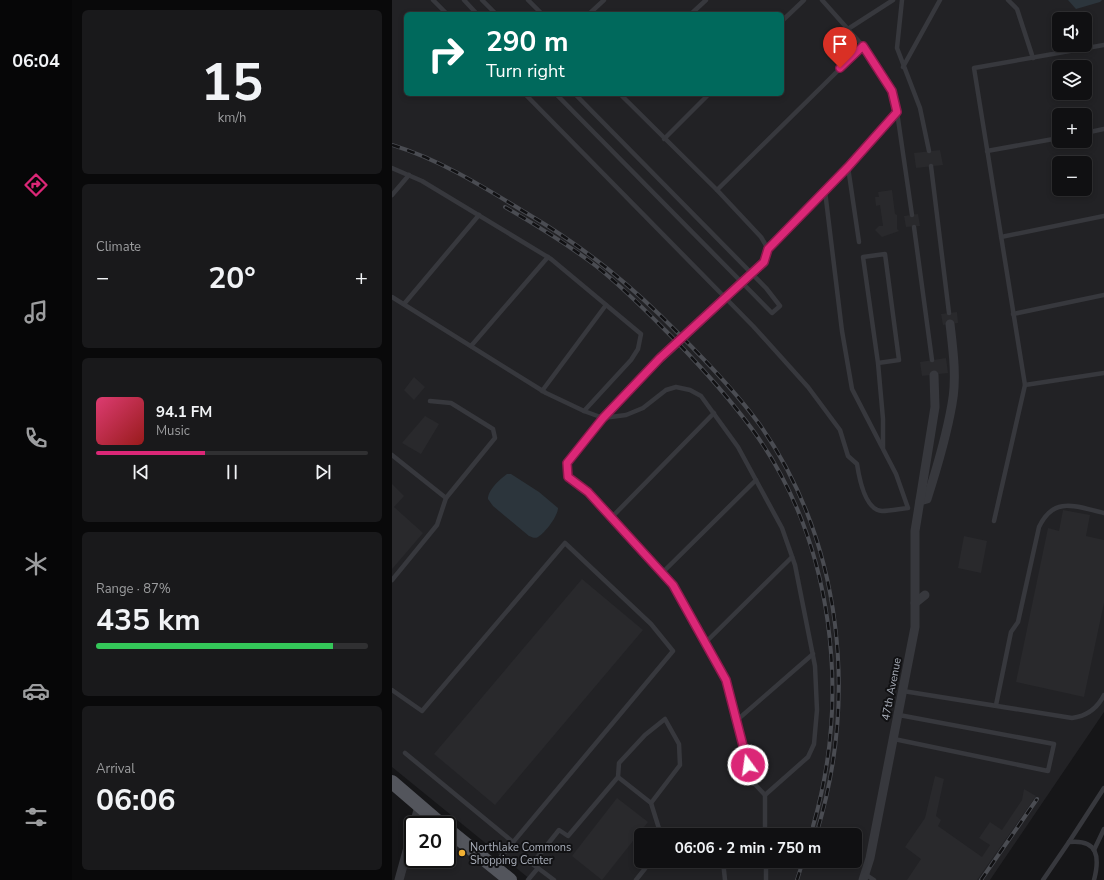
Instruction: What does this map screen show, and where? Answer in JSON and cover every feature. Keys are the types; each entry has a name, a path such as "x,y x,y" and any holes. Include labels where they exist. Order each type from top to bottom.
{"main road":[{"path":"392,782 431,816"},
{"path":"456,836 510,880"}],"street":[{"path":"660,358 764,262"},
{"name":"47th Avenue","path":"919,505 927,499 952,403 954,361 950,324"},
{"name":"47th Avenue","path":"864,877 904,691 915,627 914,539 935,407 934,375"},
{"path":"915,603 925,595"},
{"path":"416,816 419,806"},
{"path":"399,880 404,862"}],"lane":[{"path":"433,0 445,12"},
{"path":"464,0 475,12"},
{"path":"482,0 494,12"},
{"path":"529,0 540,12"},
{"path":"591,12 604,0"},
{"path":"693,12 706,0"},
{"path":"784,20 804,0"},
{"path":"822,0 863,46 892,91 897,112 912,215"},
{"path":"848,29 893,0"},
{"path":"902,0 896,48 920,108 929,151"},
{"path":"903,67 940,0"},
{"path":"1008,0 1017,9 1033,58"},
{"path":"994,521 1025,385 974,68 1104,45"},
{"path":"717,190 863,46"},
{"path":"527,96 726,298 808,387 840,430 848,456 857,464 859,482 872,506 881,511 908,508 919,505"},
{"path":"558,96 772,313 780,306 751,273 577,96"},
{"path":"622,96 717,190 761,237 768,249"},
{"path":"664,139 707,96"},
{"path":"764,262 768,249 848,167 897,112"},
{"path":"1092,132 1104,129"},
{"path":"987,151 1052,139"},
{"path":"931,166 949,313"},
{"path":"848,167 860,242"},
{"path":"392,168 422,181 548,257 641,334 638,349 631,360 584,411"},
{"path":"392,196 409,175"},
{"path":"825,190 842,331 852,389 896,474 908,508"},
{"path":"404,304 479,215"},
{"path":"1001,237 1104,216"},
{"path":"914,227 932,360"},
{"path":"878,363 899,360 885,254 863,257 878,363 884,419 883,449"},
{"path":"471,346 548,257"},
{"path":"1013,314 1104,295"},
{"path":"392,297 542,391 584,411 603,418 626,415 643,408 666,390 676,387 690,390 701,396 714,413 738,446 782,528 792,556 815,666 817,710 814,744 808,757 765,796"},
{"path":"542,391 606,305"},
{"path":"660,358 603,418 567,463 568,477 588,492 673,585 726,680 751,780 765,796 765,828"},
{"path":"1025,385 1103,374"},
{"path":"392,580 437,525 446,498 495,438 493,429 451,403 430,401"},
{"path":"611,518 714,413"},
{"path":"392,455 446,498"},
{"path":"662,573 756,480"},
{"path":"996,705 1011,632 1018,622 1039,527 1043,518 1048,511 1062,505 1104,513"},
{"path":"392,690 422,711 565,543 651,624 673,651 493,866"},
{"path":"705,643 792,556"},
{"path":"736,721 813,654"},
{"path":"904,691 1072,718 1087,714 1099,706 1104,695"},
{"path":"894,739 1048,771 1054,744 899,715"},
{"path":"554,880 532,864 559,830 568,836 618,777 619,763 645,735 665,719 679,744 680,765 651,803"},
{"path":"405,753 512,842"},
{"path":"618,777 651,803 659,828"},
{"path":"1043,880 1104,788"},
{"path":"1094,850 1104,829"},
{"path":"1069,842 1082,842 1094,850 1098,857 1094,880"},
{"path":"528,880 538,868"},
{"path":"636,880 645,868"},
{"path":"724,868 725,880"},
{"path":"766,868 766,880"},
{"path":"864,877 874,880"}],"shaded area":[{"path":"392,0 1104,0 1104,712 990,880 531,880 456,819 456,816 452,816 392,767"},
{"path":"1068,0 1102,0 1100,2 1076,9"},
{"path":"507,474 511,474 539,492 558,508 551,524 537,538 529,536 493,506 488,499 492,488"},
{"name":"Northlake Commons Shopping Center","path":"456,836 510,880 403,880 406,868 456,868"}],"building":[{"path":"940,150 943,165 916,168 914,153"},
{"path":"892,190 895,214 897,215 897,229 899,231 882,237 875,230 879,226 883,226 880,205 876,206 875,197 879,197 878,192"},
{"path":"918,214 920,226 906,227 904,216"},
{"path":"957,312 958,323 943,325 941,314"},
{"path":"946,358 948,373 922,376 920,362"},
{"path":"414,377 425,387 414,400 404,390"},
{"path":"425,416 439,424 421,454 402,443"},
{"path":"392,484 404,496 394,507 423,533 392,569"},
{"path":"1063,510 1090,515 1086,536 1104,540 1104,603 1084,697 1016,682 1048,528 1059,531"},
{"path":"964,536 987,541 981,573 958,568"},
{"path":"582,579 643,630 495,805 434,754"},
{"path":"935,776 944,779 936,816 941,820 938,826 982,857 990,845 979,838 990,822 1002,830 1022,800 1024,789 1036,796 977,880 907,880 921,859 905,847 925,818"},
{"path":"617,798 648,822 643,828 634,828 634,840 602,880 572,856"}],"railway":[{"path":"392,145 428,158 496,194 550,227 608,269 644,300 701,356 760,425 788,471 810,520 825,571 835,624 839,677 837,730 829,783 818,828"},
{"path":"505,207 585,258 607,275 637,302 676,341 725,395 752,429 780,473 801,520 817,569 828,620 832,672 831,724 825,776 813,826"},
{"path":"981,880 1037,799"},
{"path":"797,880 801,868"}],"place":[{"name":"Northlake Commons Shopping Center","path":"462,853"}],"route":[{"path":"748,765 726,680 673,585 588,492 568,477 567,463 603,418 660,358 764,262 768,249 848,167 897,112 892,91 863,46 840,68"}]}
